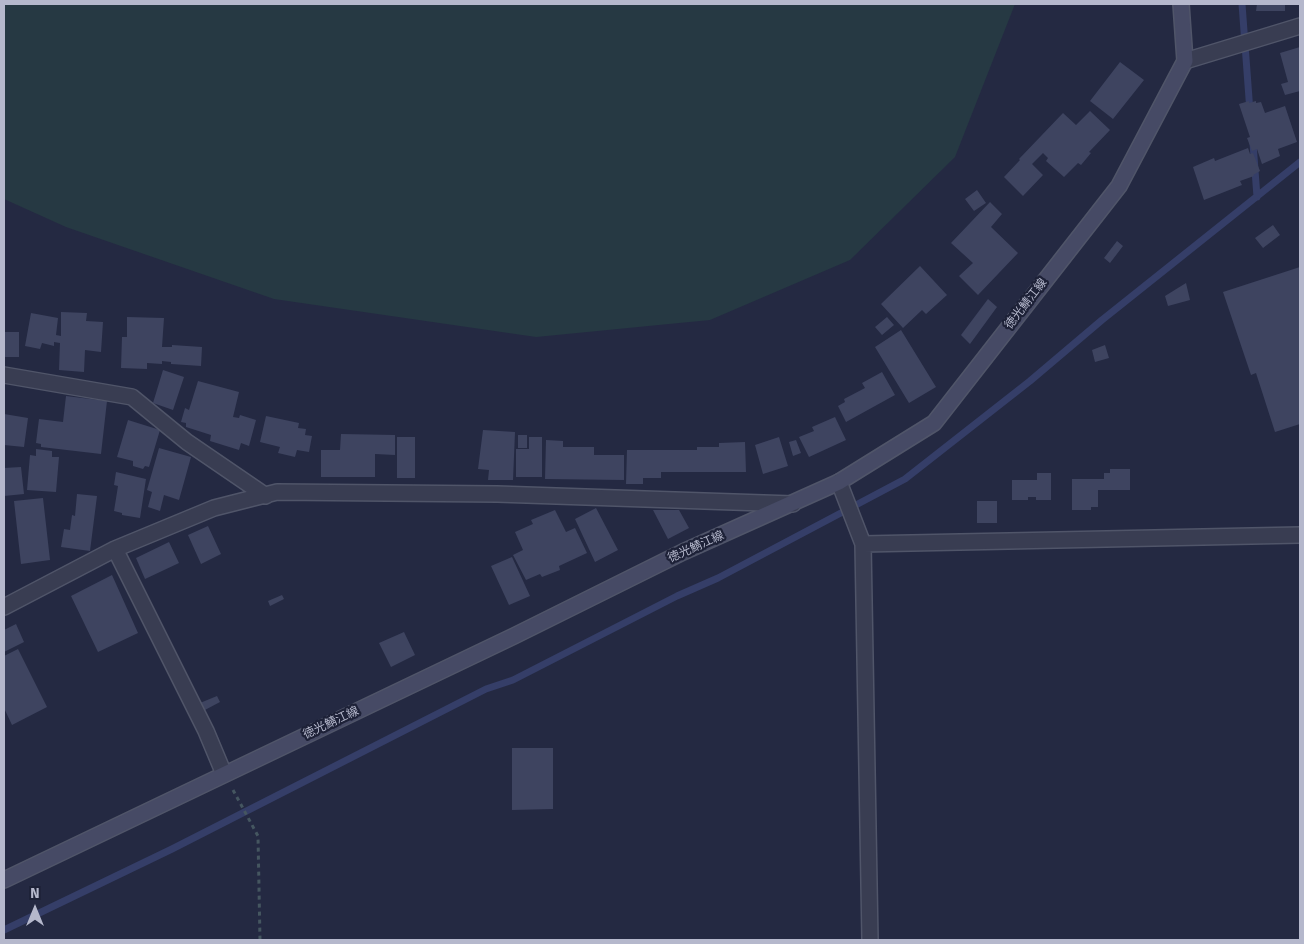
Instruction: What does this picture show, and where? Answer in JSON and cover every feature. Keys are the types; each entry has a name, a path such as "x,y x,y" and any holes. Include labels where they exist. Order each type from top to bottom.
{"main road":[{"path":"1181,4 1184,61"},
{"name":"徳光鯖江線","path":"4,880 505,640 683,552 840,482 934,424 1118,186 1184,61"}],"street":[{"path":"1184,61 1300,26"},
{"path":"4,375 132,396 187,442 266,496"},
{"path":"840,482 863,544 870,940"},
{"path":"4,607 115,549 214,508 277,492 497,494 793,504"},
{"path":"863,544 1300,535"},
{"path":"115,549 206,731 224,774"}],"path":[{"path":"224,774 258,836 260,940"}],"shaded area":[{"path":"4,4 1015,4 955,157 850,260 710,320 536,337 274,299 66,227 4,199"}],"building":[{"path":"1257,4 1285,4 1285,11 1256,11"},
{"path":"1300,47 1300,91 1285,95 1281,84 1288,82 1280,53"},
{"path":"1120,62 1144,80 1113,119 1090,101"},
{"path":"1249,101 1249,103 1261,102 1265,113 1285,106 1297,142 1278,149 1280,156 1262,164 1257,149 1252,151 1247,138 1250,137 1239,104"},
{"path":"1090,111 1110,130 1089,152 1091,153 1081,165 1078,163 1064,177 1046,161 1048,158 1043,153 1032,164 1043,175 1023,196 1004,177 1063,113 1076,125"},
{"path":"1248,148 1250,154 1253,153 1260,171 1254,176 1240,181 1242,185 1204,200 1193,167 1214,158 1215,161"},
{"path":"977,190 986,203 974,211 965,199"},
{"path":"990,202 1002,214 991,227 1018,253 978,295 959,276 973,263 951,243"},
{"path":"1273,225 1280,235 1263,248 1255,238"},
{"path":"1117,241 1123,246 1110,263 1104,258"},
{"path":"920,266 947,295 926,314 922,310 903,328 881,304"},
{"path":"1300,267 1300,424 1275,432 1256,373 1251,375 1223,292"},
{"path":"1186,283 1190,300 1168,306 1165,296"},
{"path":"988,299 997,307 970,344 961,335"},
{"path":"61,312 87,313 86,321 103,322 101,352 85,350 84,372 59,370 60,343 54,342 54,346 42,343 40,349 25,346 31,313 58,318 56,335 61,336"},
{"path":"127,317 164,318 162,347 172,347 172,345 202,347 201,366 171,364 171,362 162,361 162,364 147,363 147,369 121,368 122,337 127,337"},
{"path":"887,317 894,325 882,335 875,327"},
{"path":"901,330 936,387 909,403 875,347"},
{"path":"4,332 19,332 19,357 4,357"},
{"path":"1105,345 1109,358 1095,362 1092,350"},
{"path":"163,370 184,377 173,410 153,403"},
{"path":"882,372 895,395 846,422 838,406 845,402 844,399 865,388 862,383"},
{"path":"198,381 239,392 233,417 239,418 240,415 256,420 249,446 241,443 239,450 210,441 211,435 186,427 186,423 181,422 185,408 189,410"},
{"path":"66,396 107,401 101,454 41,447 41,444 36,443 39,419 63,422"},
{"path":"4,414 28,418 24,447 4,445"},
{"path":"266,416 299,423 298,428 306,429 305,435 312,436 309,452 297,450 295,457 278,453 280,447 260,442"},
{"path":"835,417 846,440 809,457 799,437 814,431 812,427"},
{"path":"128,420 160,430 149,467 145,466 143,469 133,466 133,461 117,457"},
{"path":"483,430 515,432 513,480 488,480 489,470 478,469"},
{"path":"341,434 395,435 395,455 375,454 375,477 321,477 321,450 340,450"},
{"path":"518,435 527,435 527,448 518,448"},
{"path":"397,437 415,437 415,478 397,478"},
{"path":"529,437 542,437 542,477 516,477 516,449 529,449"},
{"path":"779,437 788,466 763,474 755,445"},
{"path":"546,440 563,441 563,447 594,447 594,455 624,455 624,480 545,479"},
{"path":"796,440 801,453 793,456 789,442"},
{"path":"745,442 746,472 661,472 661,478 643,478 643,484 626,484 627,450 697,450 697,447 719,447 719,443"},
{"path":"159,448 191,457 179,500 164,495 160,511 148,507 152,492 147,490"},
{"path":"36,449 52,451 52,457 59,457 56,492 27,490 30,455 36,456"},
{"path":"21,467 24,494 4,496 4,468"},
{"path":"1110,469 1130,469 1130,490 1098,490 1098,507 1091,507 1091,510 1072,510 1072,479 1104,479 1104,473 1110,473"},
{"path":"116,472 146,479 140,518 122,515 122,513 114,511 118,486 114,485"},
{"path":"1037,473 1051,473 1051,500 1036,500 1036,497 1028,497 1028,500 1012,500 1012,480 1037,480"},
{"path":"77,494 97,496 90,551 61,547 64,529 70,530 72,515 75,516"},
{"path":"43,498 50,560 21,564 14,501"},
{"path":"977,501 997,501 997,523 977,523"},
{"path":"596,508 618,550 595,562 575,519"},
{"path":"555,510 566,532 575,528 587,553 559,566 560,570 542,577 540,574 526,580 513,555 523,550 515,532 533,524 531,520"},
{"path":"653,510 679,510 689,528 668,539"},
{"path":"208,526 221,554 201,564 188,535"},
{"path":"169,542 179,563 145,579 136,558"},
{"path":"512,557 530,596 509,605 491,566"},
{"path":"112,575 138,633 98,652 71,596"},
{"path":"282,595 284,599 270,606 268,601"},
{"path":"16,624 24,642 4,652 4,630"},
{"path":"404,632 415,655 391,667 379,643"},
{"path":"18,649 47,707 12,725 4,708 4,656"},
{"path":"217,696 220,702 203,711 200,703"},
{"path":"512,748 553,748 553,809 512,810"}],"waterway":[{"path":"1242,4 1250,112"},
{"path":"1253,143 1257,197"},
{"path":"4,930 172,849 486,689 513,680 677,596 718,578 905,479 1030,381 1102,320 1300,162"}]}
